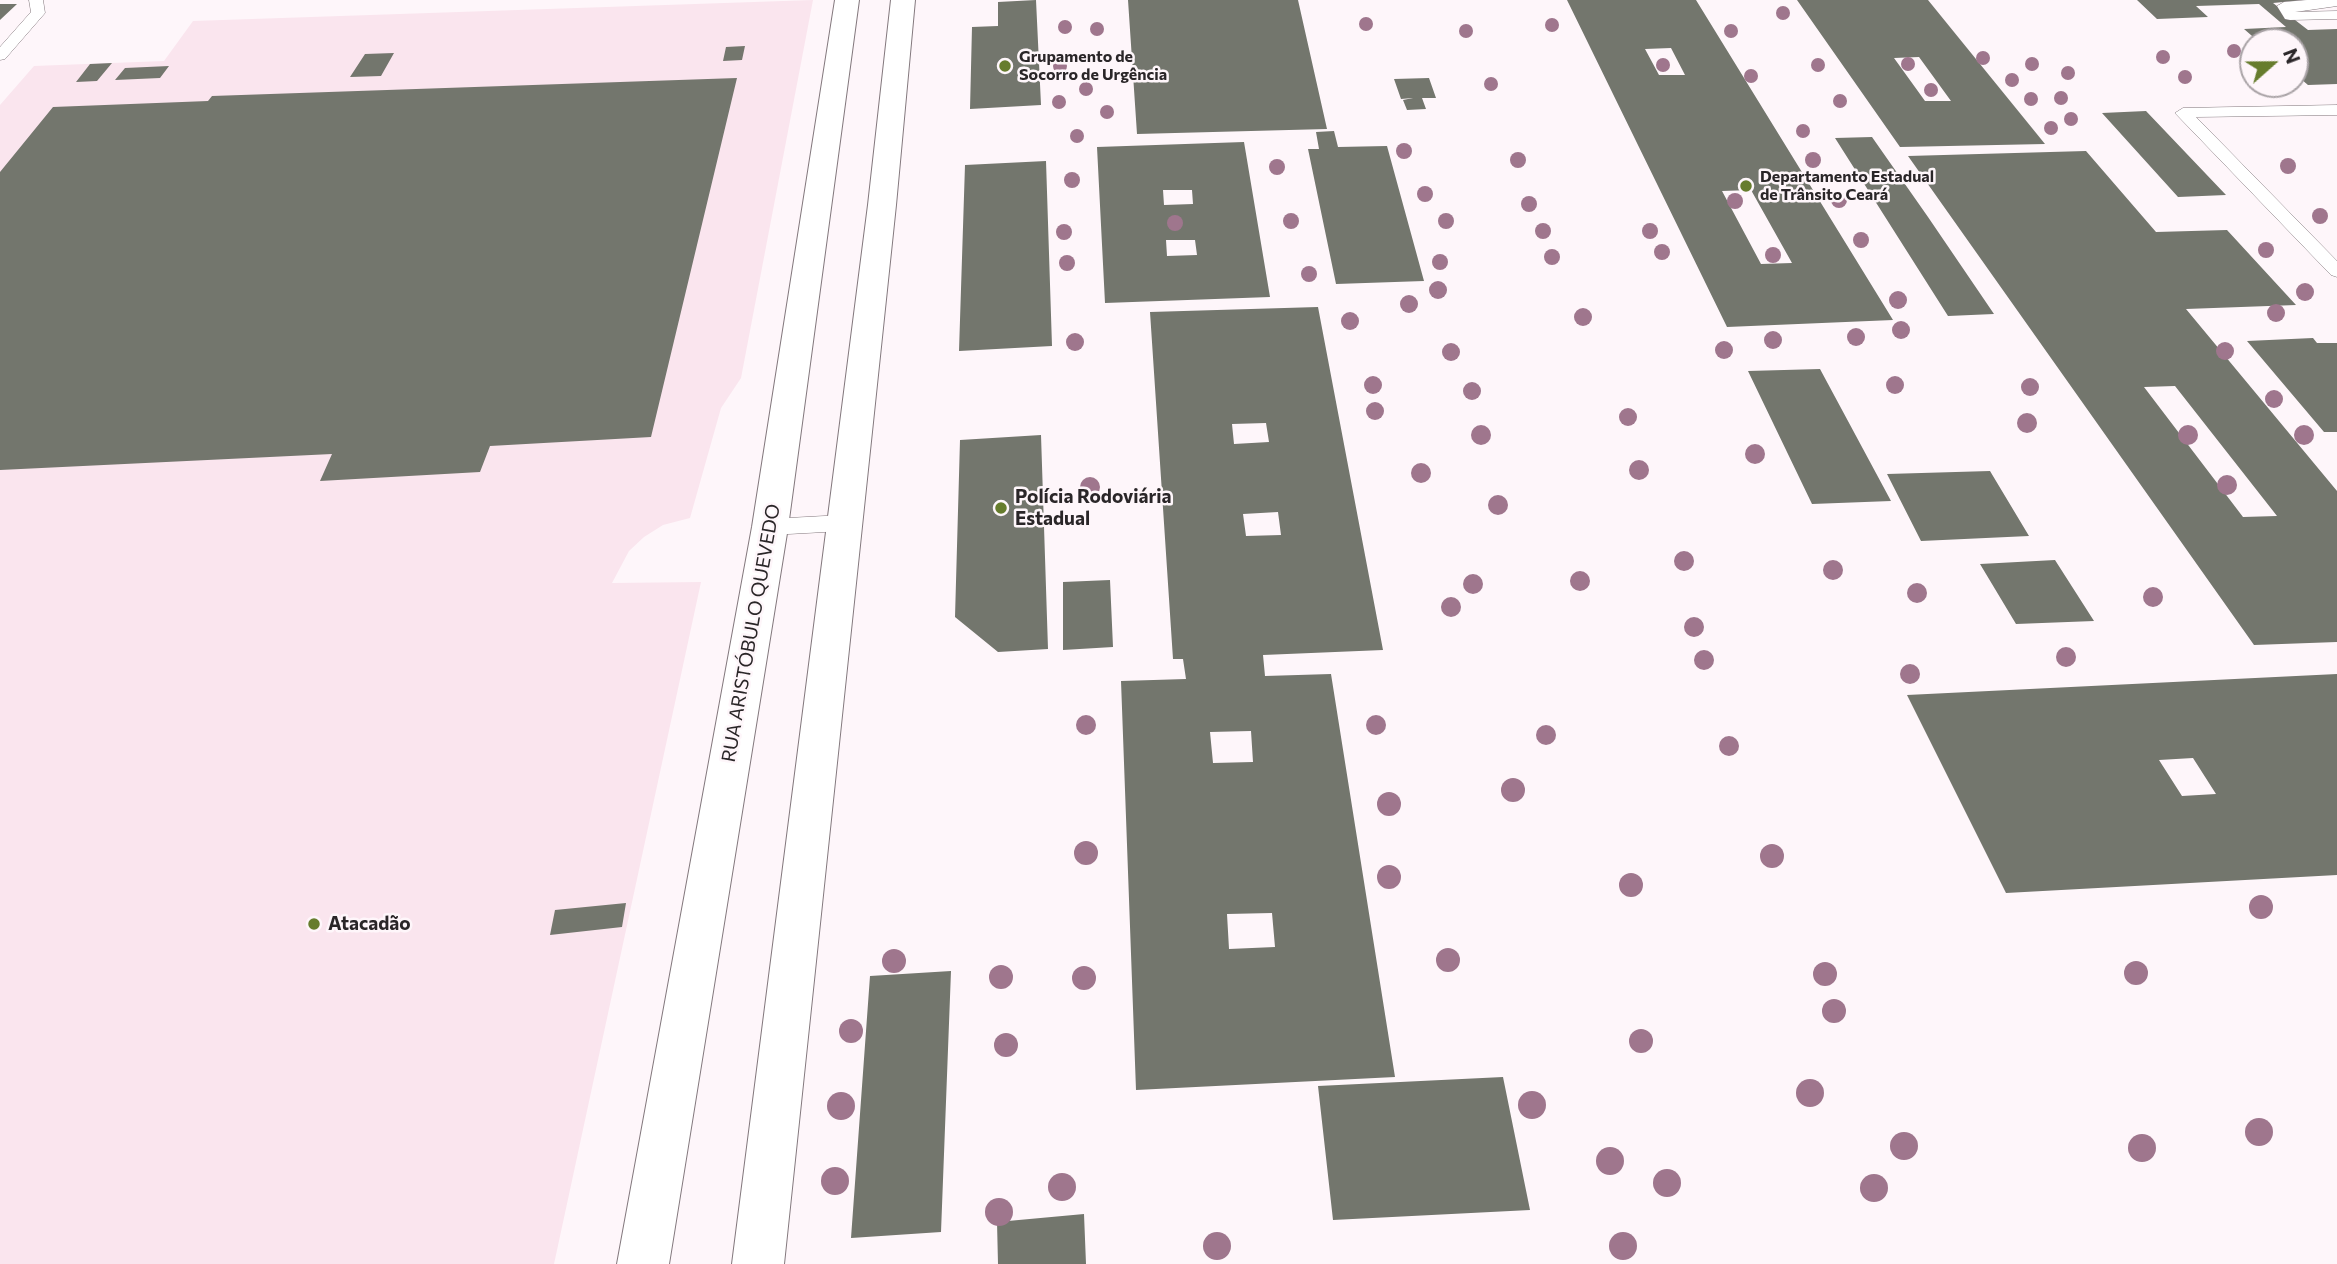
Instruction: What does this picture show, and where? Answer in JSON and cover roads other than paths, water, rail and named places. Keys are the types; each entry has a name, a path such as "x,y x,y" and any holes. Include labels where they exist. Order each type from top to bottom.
{"street":[{"path":"758,1264 882,205 902,2 846,3"},
{"name":"RUA ARISTÓBULO QUEVEDO","path":"643,1264 770,527 846,3"}],"lane":[{"path":"0,56 38,13 36,0"},
{"path":"2336,5 2284,6 2290,16 2305,28 2337,30"},
{"path":"2337,110 2183,113 2337,271"},
{"path":"770,527 844,523"}],"place":[{"name":"Grupamento de Socorro de Urgência","path":"1005,66"},
{"name":"Departamento Estadual de Trânsito Ceará","path":"1746,186"},
{"name":"Polícia Rodoviária Estadual","path":"1001,508"},
{"name":"Atacadão","path":"314,924"}]}
